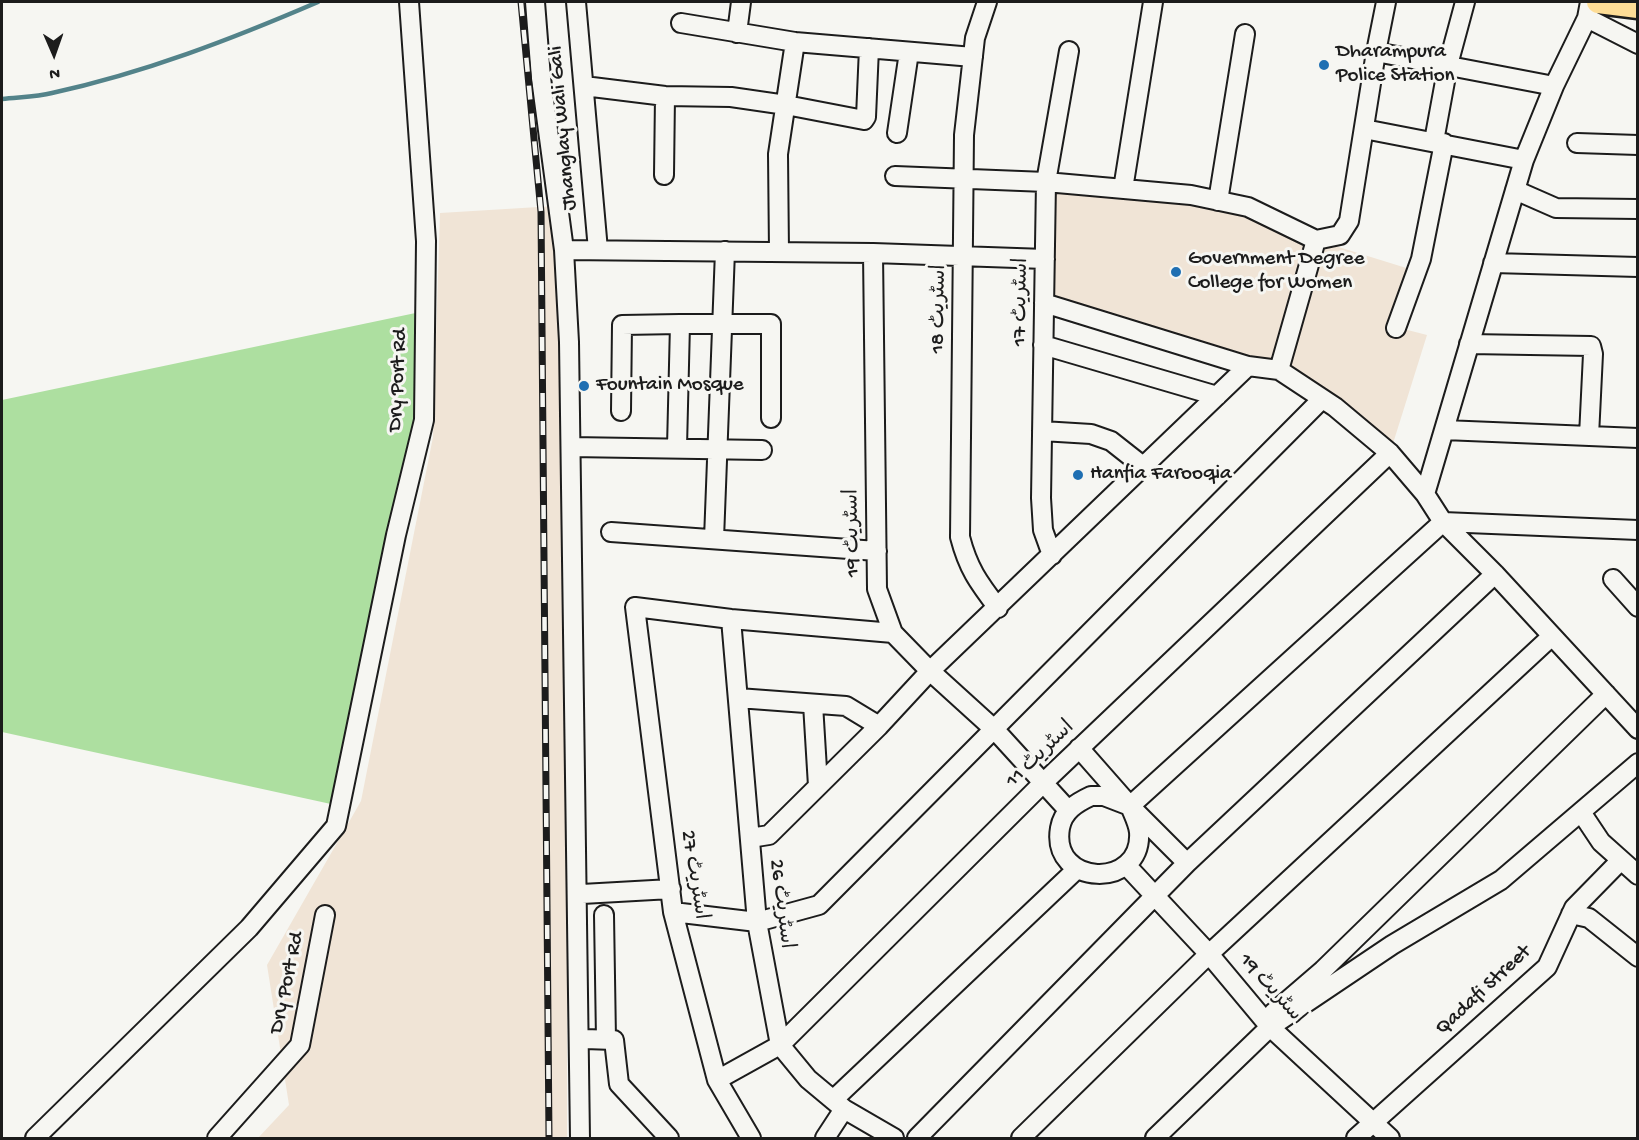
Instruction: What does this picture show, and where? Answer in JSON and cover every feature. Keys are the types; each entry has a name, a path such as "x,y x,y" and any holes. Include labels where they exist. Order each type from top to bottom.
{"main road":[{"path":"1592,7 1638,7"}],"street":[{"name":"Dry Port Rd","path":"35,1138 249,928 336,826 396,535 424,420 426,241 409,2"},
{"path":"535,2 541,78 564,250 569,342 580,1138"},
{"name":"Jhanglay Wali Gali","path":"576,2 598,250"},
{"path":"737,33 741,2"},
{"name":"اسٹریٹ 18","path":"987,2 975,38 964,135 960,537 974,576 998,608"},
{"path":"1123,189 1153,2"},
{"path":"895,176 1046,182 1191,195 1248,207 1316,240 1340,236 1349,221 1386,2"},
{"path":"1396,328 1421,259 1448,64 1465,2"},
{"path":"1425,494 1524,159 1554,86 1592,7 1638,44"},
{"path":"681,23 795,42 973,57"},
{"path":"1218,201 1245,34"},
{"path":"779,252 778,154 795,42"},
{"path":"584,86 664,96 730,97 864,120 869,48"},
{"name":"اسٹریٹ 17","path":"1052,555 1043,530 1041,498 1046,182 1069,51"},
{"path":"897,134 909,52"},
{"path":"1376,52 1554,86"},
{"path":"664,96 664,175"},
{"path":"1364,129 1524,159"},
{"path":"1577,143 1638,145"},
{"path":"1515,190 1556,208 1638,209"},
{"path":"1279,370 1316,240"},
{"path":"564,250 873,253 1045,259"},
{"path":"714,539 725,251"},
{"name":"اسٹریٹ 19","path":"873,253 877,589 894,633 930,671 994,730 1068,810"},
{"path":"1493,263 1638,267"},
{"path":"1044,303 1248,366 1279,370 1322,399 1390,453 1425,494 1443,522 1495,574 1638,729"},
{"path":"677,447 680,324"},
{"path":"621,411 622,325 771,324 771,418"},
{"path":"1469,344 1591,346 1593,354 1589,436"},
{"path":"1043,345 1217,396"},
{"path":"750,838 769,835 879,726 930,671 1248,366"},
{"path":"674,912 757,922 819,905 1322,399"},
{"path":"1444,430 1638,438"},
{"path":"1042,431 1083,433 1111,441 1144,467"},
{"path":"571,447 762,450"},
{"name":"اسٹریٹ 11","path":"717,1080 780,1045 1079,748 1390,453"},
{"path":"1130,806 1443,522 1638,530"},
{"path":"611,532 877,551"},
{"path":"917,1138 1187,863 1495,574"},
{"path":"1613,579 1638,607"},
{"name":"اسٹریٹ 27","path":"731,619 635,607 674,912 717,1080 746,1136"},
{"path":"731,619 894,633"},
{"name":"اسٹریٹ 26","path":"731,619 757,922 780,1045 808,1079 839,1104 894,1138"},
{"path":"1021,1138 1209,954 1552,636"},
{"path":"1167,1135 1267,1023 1606,694"},
{"path":"738,699 846,706 879,726"},
{"path":"813,704 818,786"},
{"path":"1079,748 1130,806 1187,863"},
{"path":"1267,1023 1501,880 1638,764"},
{"path":"1091,796 1104,796 1130,806 1139,830 1134,855 1126,865 1115,872 1102,875 1089,874 1077,869 1061,848 1060,828 1068,810 1091,796"},
{"path":"1581,812 1601,842 1638,875"},
{"name":"Qadafi Street","path":"1356,1138 1547,967 1574,908 1621,860"},
{"name":"اسٹریٹ 19","path":"1126,865 1209,954 1267,1023 1390,1138"},
{"path":"825,1138 839,1104 1077,869"},
{"path":"582,894 670,889"},
{"path":"1571,914 1589,918 1638,957"},
{"name":"Dry Port Rd","path":"217,1138 300,1045 325,915"},
{"path":"604,915 606,1040"},
{"path":"585,1039 614,1040 619,1083 669,1138"}],"shaded area":[{"name":"Government Degree College for Women","path":"1046,182 1218,201 1316,240 1416,271 1396,327 1427,335 1390,453 1279,370 1044,303"},
{"path":"555,206 567,697 567,1138 258,1138 289,1105 267,965 361,801 433,437 440,213"}],"green space":[{"path":"425,311 424,420 340,806 2,732 2,400"}],"waterway":[{"path":"2,99 46,94 120,76 220,42 318,2"}],"railway":[{"path":"521,2 541,212 549,1138"}],"place":[{"name":"Dharampura Police Station","path":"1324,65"},
{"name":"Government Degree College for Women","path":"1176,272"},
{"name":"Fountain Mosque","path":"584,386"},
{"name":"Hanfia Farooqia","path":"1078,475"}]}
